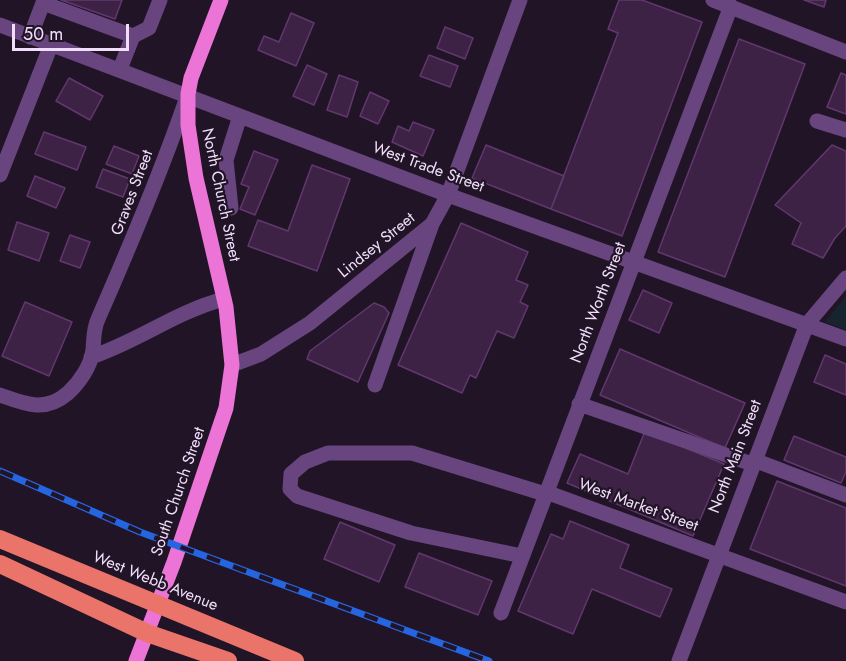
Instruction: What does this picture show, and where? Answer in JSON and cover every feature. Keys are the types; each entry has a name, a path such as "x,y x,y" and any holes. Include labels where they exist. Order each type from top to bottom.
{"highway":[{"name":"West Webb Avenue","path":"0,539 295,661"},
{"path":"0,564 147,633 228,661"}],"main road":[{"name":"North Church Street","path":"220,0 188,94 188,124 196,178 224,299 232,365"},
{"name":"South Church Street","path":"136,661 226,408 232,365"}],"street":[{"path":"120,69 133,36 149,28 160,0"},
{"name":"Lindsey Street","path":"232,365 261,354 289,338 432,224 448,195 520,0"},
{"path":"713,0 846,52"},
{"path":"30,37 44,2 133,36"},
{"name":"North Worth Street","path":"501,613 731,6"},
{"name":"West Trade Street","path":"0,25 188,94 448,195 846,339"},
{"path":"0,175 51,45"},
{"name":"Graves Street","path":"92,357 94,331 161,173 188,94"},
{"path":"231,208 226,160 240,116"},
{"path":"817,121 846,130"},
{"path":"375,385 432,224"},
{"name":"North Main Street","path":"679,661 807,324 846,278"},
{"path":"0,394 25,404 47,406 78,383 92,357 140,337 186,310 224,299"},
{"path":"579,404 846,495"},
{"name":"West Market Street","path":"522,556 411,533 297,496 290,489 290,477 295,469 305,462 328,453 412,453 545,493 846,602"}],"shaded area":[{"path":"846,296 846,330 825,322"}],"building":[{"path":"61,0 122,0 115,19"},
{"path":"619,0 642,0 702,22 622,236 551,209 618,33 608,29"},
{"path":"804,0 826,0 824,7"},
{"path":"291,13 314,23 296,66 258,50 264,36 279,42"},
{"path":"445,27 473,38 465,59 437,48"},
{"path":"739,39 805,64 725,277 658,252"},
{"path":"429,55 458,66 450,87 420,76"},
{"path":"307,65 327,74 314,105 293,96"},
{"path":"841,73 846,75 846,114 827,107"},
{"path":"339,75 358,82 347,117 327,110"},
{"path":"69,78 103,96 90,120 56,101"},
{"path":"370,92 389,101 378,124 360,116"},
{"path":"413,122 434,130 423,156 392,142 398,126 409,131"},
{"path":"44,132 86,147 77,170 35,154"},
{"path":"486,145 564,176 551,209 472,178"},
{"path":"832,145 846,151 846,226 835,238 823,258 792,244 801,223 775,205"},
{"path":"114,146 139,156 132,174 106,164"},
{"path":"254,151 278,160 255,215 240,209 249,187 241,184"},
{"path":"312,165 350,179 317,271 248,246 258,220 288,231"},
{"path":"103,169 130,179 123,197 96,187"},
{"path":"35,176 65,188 56,208 27,196"},
{"path":"17,222 49,233 39,261 8,250"},
{"path":"461,223 528,252 516,280 528,285 520,302 528,306 514,338 497,331 476,378 470,375 462,393 398,365"},
{"path":"70,235 90,242 80,268 60,261"},
{"path":"643,290 672,303 659,333 629,320"},
{"path":"25,302 72,322 49,376 2,356"},
{"path":"374,303 384,307 389,313 358,382 307,359 310,351"},
{"path":"620,349 745,403 725,448 600,395"},
{"path":"825,355 846,364 846,395 814,382"},
{"path":"645,431 724,464 693,536 567,483 580,454 628,474"},
{"path":"794,436 846,457 846,472 841,483 784,460"},
{"path":"777,481 846,508 846,586 750,549"},
{"path":"570,521 629,545 620,568 672,589 660,617 592,589 573,634 518,611 551,534 563,539"},
{"path":"340,522 395,545 379,582 324,559"},
{"path":"419,553 492,581 478,615 405,587"}],"railway":[{"path":"0,471 140,532 489,661"}]}
